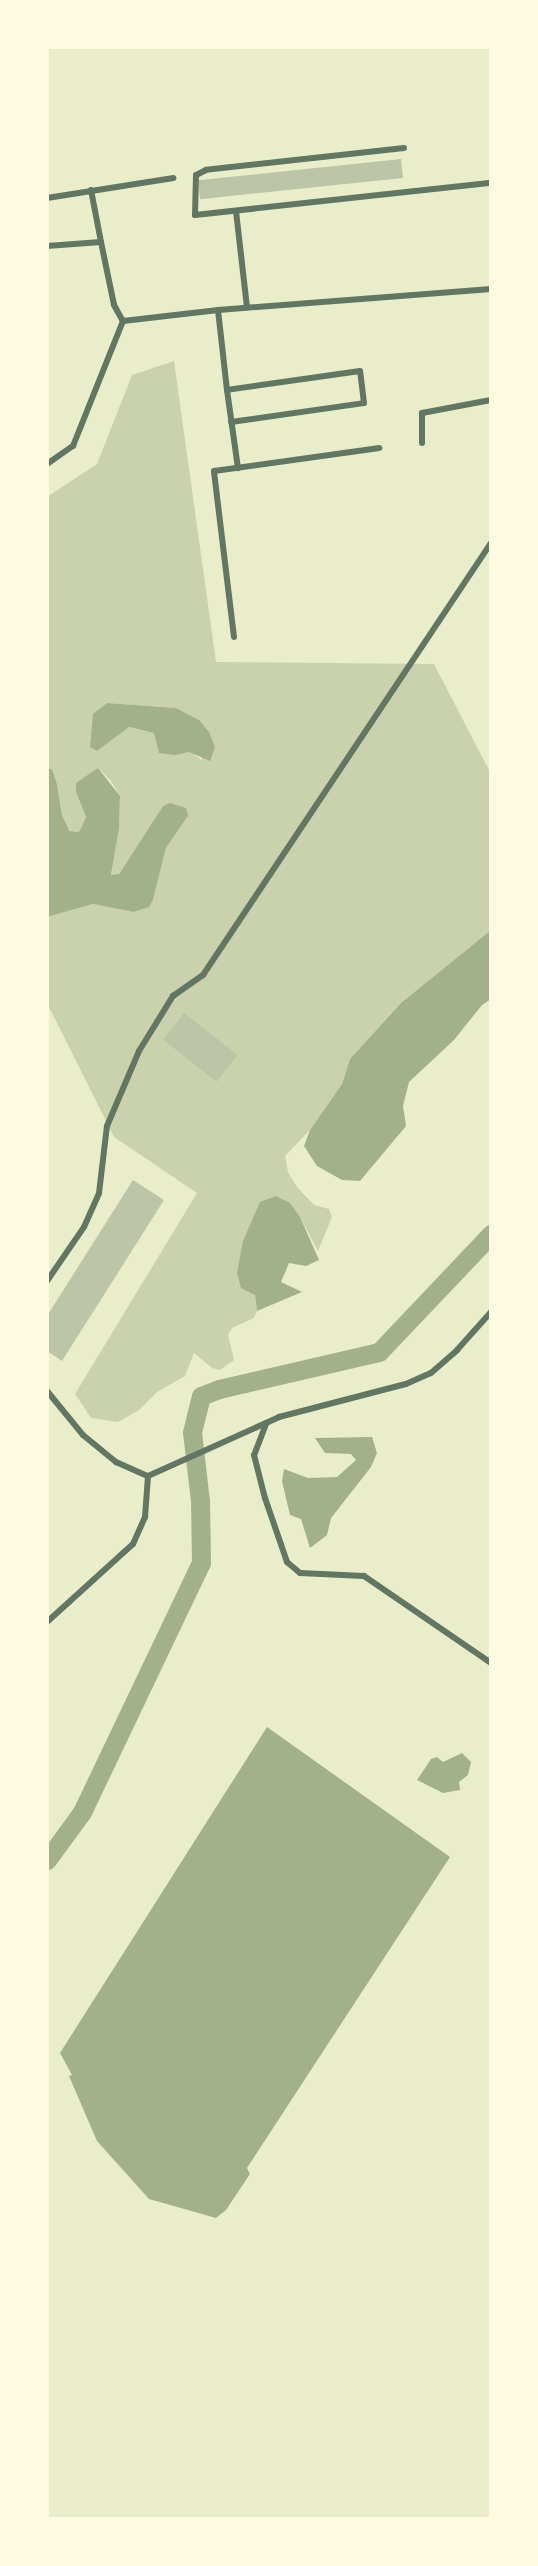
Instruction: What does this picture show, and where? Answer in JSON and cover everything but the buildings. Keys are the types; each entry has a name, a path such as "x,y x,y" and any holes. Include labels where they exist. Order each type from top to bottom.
{"street":[{"path":"404,148 206,170 195,175 194,215 491,183"},
{"path":"47,198 173,178"},
{"path":"47,464 74,446 123,321 114,304 91,190"},
{"path":"236,211 247,307"},
{"path":"47,246 101,242"},
{"path":"123,321 247,307 491,289"},
{"path":"218,310 238,468"},
{"path":"227,390 360,371 364,404 232,422"},
{"path":"422,443 422,413 491,400"},
{"path":"234,637 214,471 379,448"},
{"path":"47,1281 84,1227 99,1193 107,1126 139,1051 173,996 203,975 491,543"},
{"path":"47,1391 83,1435 116,1462 148,1476 263,1424 406,1384 431,1373 457,1350 491,1312"},
{"path":"263,1424 254,1455 265,1498 287,1562 300,1573 364,1576 491,1664"},
{"path":"47,1622 134,1544 145,1517 148,1476"}],"shaded area":[{"path":"174,361 216,662 434,664 491,774 491,930 401,1003 350,1059 342,1084 310,1130 285,1156 288,1172 297,1187 314,1205 329,1209 332,1217 318,1251 300,1217 255,1295 257,1311 254,1318 232,1328 228,1335 234,1360 220,1370 212,1368 194,1353 185,1376 157,1392 139,1410 118,1422 91,1418 75,1394 197,1193 114,1137 47,1003 47,917 93,904 133,912 153,900 166,848 188,816 163,806 119,874 111,876 119,829 120,796 111,781 98,768 76,792 86,817 79,832 71,831 62,815 57,784 52,769 47,769 47,497 97,464 132,375","holes":["106,703 176,708 199,720 202,760 189,751 175,755 154,733 129,727"]},
{"path":"107,703 176,708 199,720 209,732 215,747 210,761 189,752 175,755 159,753 154,733 129,727 97,751 90,747 93,714"},
{"path":"98,768 120,796 119,829 111,875 119,874 163,806 170,803 186,808 188,816 166,848 149,907 133,912 93,904 47,917 47,769 52,769 62,815 70,831 79,832 86,817 76,792 76,783"},
{"path":"491,930 491,999 482,1005 454,1040 409,1082 403,1106 406,1126 360,1181 342,1180 317,1166 304,1146 310,1130 342,1084 350,1059 401,1003"},
{"path":"276,1196 290,1203 300,1217 319,1260 306,1266 289,1263 281,1282 302,1292 257,1311 255,1295 241,1288 237,1273 243,1241 260,1202"},
{"path":"372,1437 377,1453 371,1467 331,1518 327,1535 310,1548 301,1519 290,1515 282,1481 284,1469 308,1478 337,1477 356,1460 351,1454 325,1453 315,1438"},
{"path":"267,1727 450,1857 247,2168 250,2174 226,2210 216,2218 149,2199 97,2141 69,2076 72,2075 60,2053"},
{"path":"462,1753 471,1762 468,1775 459,1782 460,1790 443,1793 417,1780 431,1759 437,1757 443,1762"}],"waterway":[{"path":"47,1860 82,1812 201,1563 200,1501 192,1432 201,1396 219,1389 379,1352 491,1234"}]}
